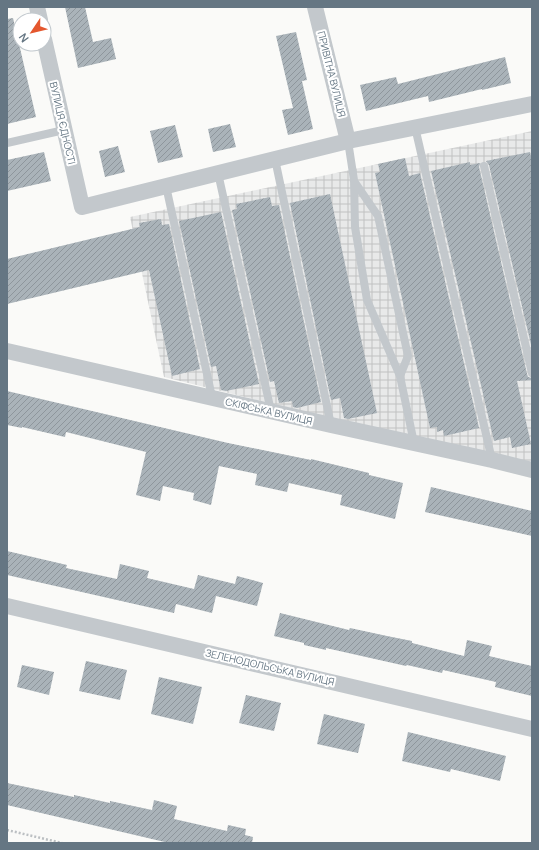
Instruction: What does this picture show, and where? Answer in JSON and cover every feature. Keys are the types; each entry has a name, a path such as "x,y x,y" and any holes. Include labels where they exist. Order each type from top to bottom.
{"street":[{"name":"ПРИВІТНА ВУЛИЦЯ","path":"315,7 348,141"},
{"name":"ВУЛИЦЯ ЄДНОСТІ","path":"47,52 82,207 166,186"},
{"path":"166,186 348,141 532,104"},
{"name":"СКІФСЬКА ВУЛИЦЯ","path":"7,351 532,470"},
{"name":"ЗЕЛЕНОДОЛЬСЬКА ВУЛИЦЯ","path":"7,606 532,729"}],"lane":[{"path":"415,127 492,460"},
{"path":"7,143 64,130"},
{"path":"348,141 354,180 355,227 367,300 400,376 414,443"},
{"path":"275,159 331,425"},
{"path":"484,166 532,373"},
{"path":"218,173 272,411"},
{"path":"354,180 378,216 408,356 400,376"},
{"path":"166,186 212,397"}],"path":[{"path":"7,830 62,843"}],"shaded area":[{"path":"532,131 532,468 164,377 130,217"}],"building":[{"path":"65,7 85,7 93,42 111,38 116,59 78,68"},
{"path":"12,18 12,52 21,52 36,117 7,124 7,19"},
{"path":"296,32 307,80 302,81 313,129 288,135 282,110 293,108 276,36"},
{"path":"505,57 511,83 429,102 428,96 366,111 360,85 396,77 398,84"},
{"path":"230,124 236,147 213,152 208,129"},
{"path":"175,125 183,157 158,163 150,131"},
{"path":"118,146 125,172 105,177 99,151"},
{"path":"44,152 51,181 7,191 7,160"},
{"path":"530,152 532,160 532,349 489,165 486,161"},
{"path":"405,158 409,176 420,173 479,428 444,436 443,430 437,432 437,427 430,428 375,173 380,172 378,164"},
{"path":"470,162 470,165 480,163 479,167 527,374 528,377 532,378 532,380 517,381 531,444 512,448 510,437 494,441 431,171"},
{"path":"330,194 377,413 348,419 344,418 340,398 331,400 290,203"},
{"path":"270,197 272,206 279,205 321,402 297,408 293,407 292,401 279,403 274,381 270,382 232,210 237,209 236,204"},
{"path":"221,212 259,384 226,391 221,390 216,366 211,367 179,221"},
{"path":"161,219 162,225 169,224 200,369 172,376 149,270 7,304 7,259 140,227 139,223"},
{"path":"7,391 228,443 311,459 403,483 395,519 340,505 342,495 289,483 287,492 255,485 257,474 219,466 211,505 193,500 194,493 163,486 160,501 136,495 146,452 66,432 65,437 7,425"},
{"path":"431,487 532,511 532,536 425,512"},
{"path":"7,551 67,565 66,568 117,579 120,564 149,571 147,578 194,589 198,575 235,584 237,576 263,583 257,606 216,596 212,613 176,604 174,613 7,575"},
{"path":"280,613 349,630 350,628 412,641 412,643 464,656 467,640 492,646 489,656 532,666 532,696 495,687 496,682 443,670 442,673 406,666 326,648 326,650 274,636"},
{"path":"86,661 127,670 120,700 79,691"},
{"path":"22,665 54,672 49,695 17,687"},
{"path":"159,677 202,687 193,724 151,714"},
{"path":"246,695 281,703 274,731 239,723"},
{"path":"324,714 365,724 358,753 317,744"},
{"path":"408,732 506,756 500,781 451,769 450,772 402,761"},
{"path":"7,783 74,797 74,795 152,810 154,800 177,806 174,819 227,831 228,825 246,829 245,835 253,837 252,843 169,843 7,805"}]}
